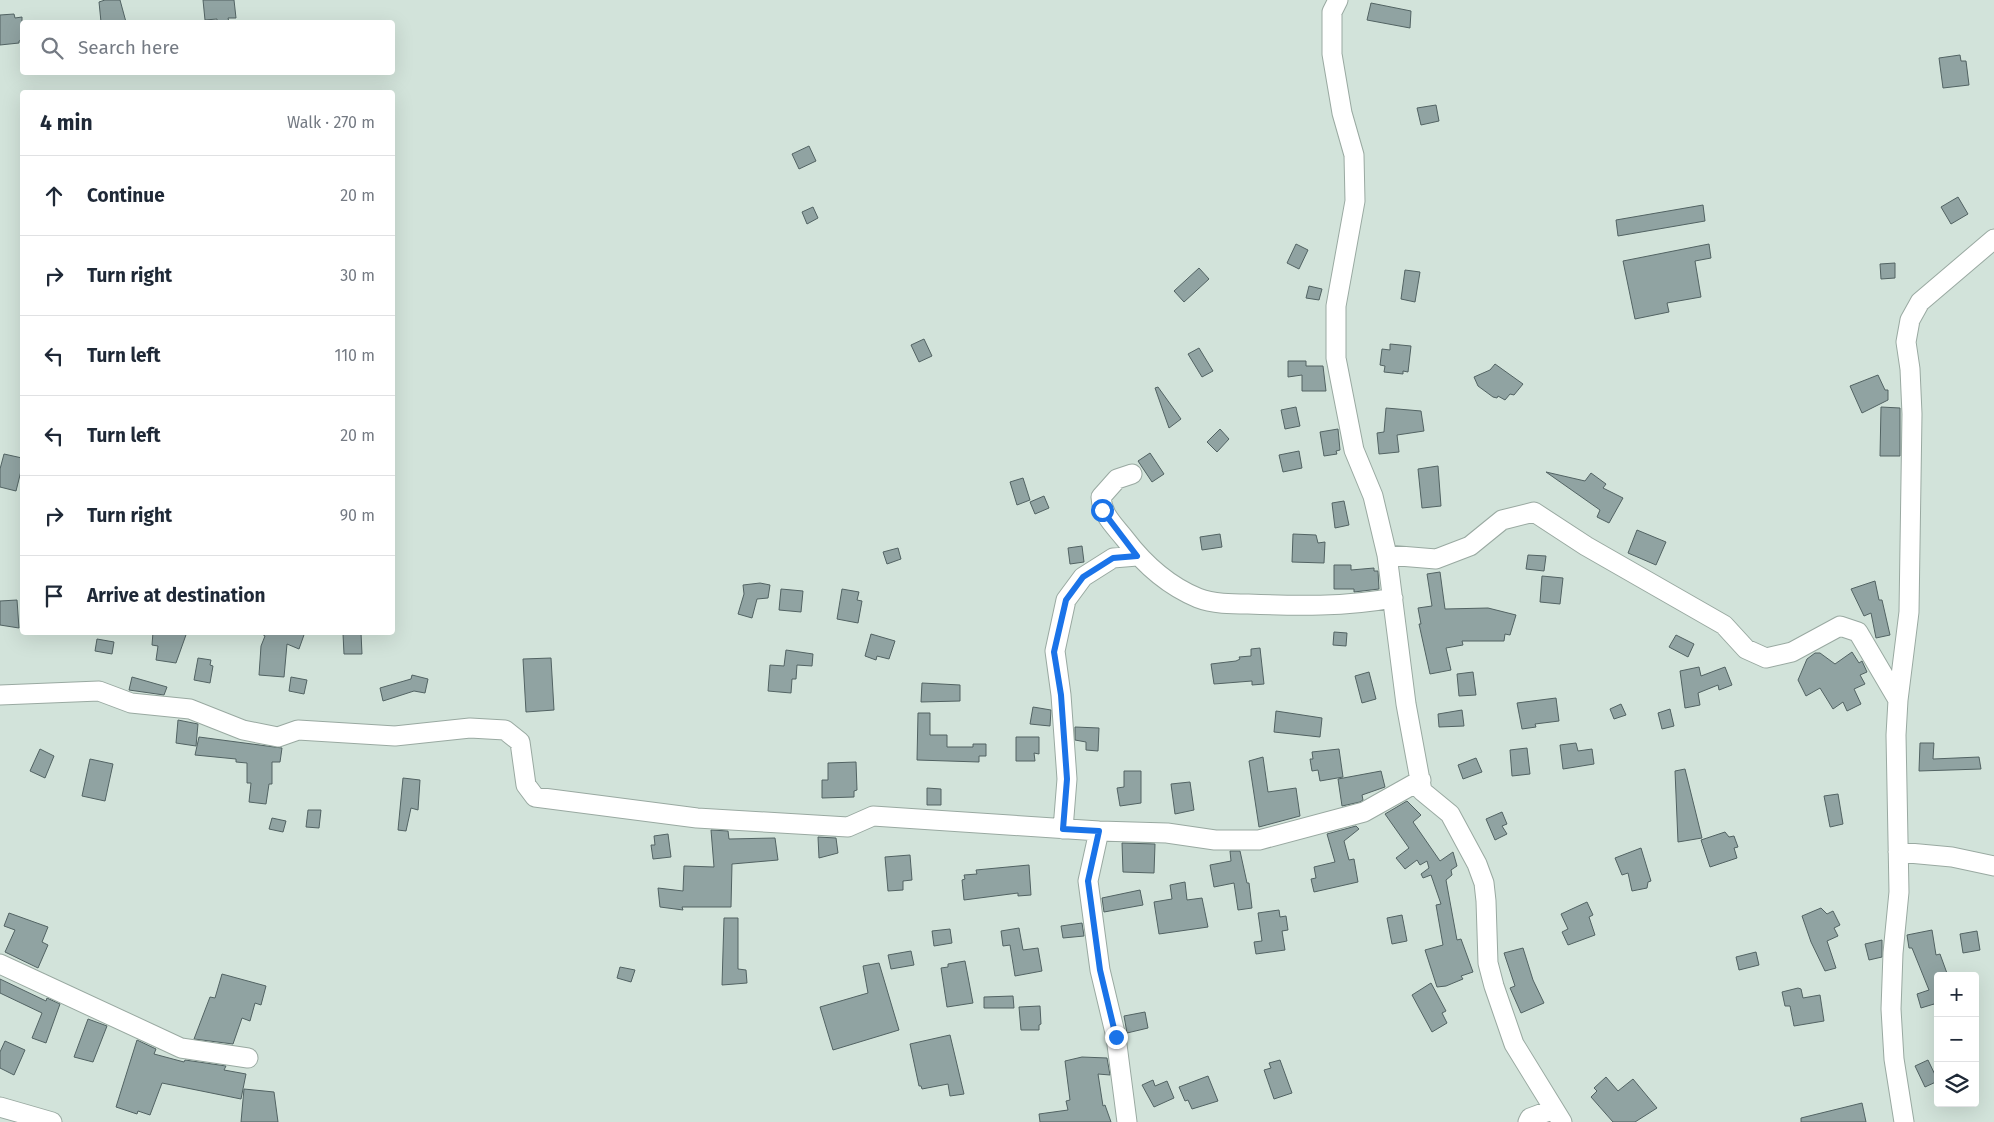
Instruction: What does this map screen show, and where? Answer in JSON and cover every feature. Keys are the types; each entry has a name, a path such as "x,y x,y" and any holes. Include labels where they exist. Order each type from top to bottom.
{"street":[{"path":"1338,0 1332,12 1332,54 1342,113 1354,155 1355,201 1336,306 1336,358 1354,450 1373,496 1387,555 1406,704 1422,791 1450,814 1477,864 1485,892 1488,963 1494,986 1514,1044 1558,1116 1530,1118 1528,1122"},
{"path":"1904,1122 1894,1059 1891,1009 1893,953 1900,892 1896,735 1898,700 1909,612 1912,414 1910,369 1906,342 1910,320 1920,302 1994,239"},
{"path":"1132,474 1117,480 1101,497 1102,510 1137,556 1172,583 1200,599 1230,604 1279,606 1393,598"},
{"path":"1387,555 1436,559 1470,546 1502,520 1534,512 1586,546 1724,625 1746,649 1766,658 1792,652 1840,626 1858,632 1898,700"},
{"path":"1063,829 1067,779 1061,695 1054,652 1066,600 1083,577 1113,558 1137,556"},
{"path":"0,695 99,691 131,703 190,710 243,730 278,737 298,730 395,736 470,728 505,730 520,742 526,784 535,797 697,818 848,827 873,816 1063,829 1167,833 1215,840 1259,840 1364,812 1421,780"},
{"path":"1099,831 1088,881 1100,970 1116,1037 1127,1122"},
{"path":"1898,852 1952,857 1994,866"},
{"path":"0,964 181,1048 248,1058"},
{"path":"0,1108 52,1122"}],"building":[{"path":"120,0 125,20 101,20 99,2"},
{"path":"203,0 234,0 236,18 228,18 228,20 205,20"},
{"path":"1371,3 1411,11 1410,28 1367,20"},
{"path":"14,14 15,18 22,17 22,20 20,20 19,43 0,45 0,15"},
{"path":"1960,55 1961,61 1966,61 1969,85 1943,88 1939,58"},
{"path":"1436,105 1439,121 1421,125 1417,108"},
{"path":"809,146 816,161 799,169 792,154"},
{"path":"1958,197 1968,214 1951,224 1941,207"},
{"path":"1703,205 1705,221 1618,236 1616,220"},
{"path":"813,207 818,218 807,224 802,212"},
{"path":"1296,244 1308,250 1299,269 1287,263"},
{"path":"1709,244 1711,258 1695,261 1701,297 1667,303 1669,312 1635,319 1623,261"},
{"path":"1895,263 1895,278 1881,279 1880,264"},
{"path":"1199,268 1209,279 1184,302 1174,291"},
{"path":"1405,270 1420,272 1415,302 1401,299"},
{"path":"1309,286 1322,289 1319,300 1306,298"},
{"path":"924,339 932,356 919,362 911,345"},
{"path":"1390,344 1411,346 1408,372 1403,371 1403,374 1384,372 1385,366 1380,365 1382,349 1390,350"},
{"path":"1199,348 1213,371 1202,377 1188,354"},
{"path":"1288,361 1306,361 1306,366 1323,366 1326,391 1302,391 1302,375 1288,377"},
{"path":"1495,364 1523,384 1514,395 1510,394 1505,400 1498,396 1497,398 1493,397 1478,386 1474,377 1490,370"},
{"path":"1878,375 1885,390 1888,390 1888,400 1862,413 1850,386"},
{"path":"1158,387 1181,419 1169,428 1155,388"},
{"path":"1296,407 1300,426 1285,429 1281,410"},
{"path":"1881,407 1900,408 1900,456 1880,456"},
{"path":"1386,408 1421,411 1424,431 1397,435 1399,452 1379,454 1377,433 1384,432"},
{"path":"1220,429 1229,439 1217,452 1207,442"},
{"path":"1338,429 1340,450 1336,451 1337,454 1324,456 1320,432"},
{"path":"1299,451 1302,468 1283,472 1279,455"},
{"path":"1150,453 1164,474 1152,482 1138,461"},
{"path":"4,454 20,458 20,475 16,491 0,487 0,469"},
{"path":"1438,466 1441,506 1422,508 1418,469"},
{"path":"1546,472 1585,481 1591,473 1606,484 1603,488 1623,498 1609,523 1597,517 1600,510"},
{"path":"1023,478 1030,500 1017,505 1010,482"},
{"path":"1044,496 1049,508 1035,514 1030,502"},
{"path":"1344,501 1349,525 1335,528 1332,503"},
{"path":"1637,530 1666,542 1656,565 1628,553"},
{"path":"1220,534 1222,547 1202,550 1200,537"},
{"path":"1293,534 1316,535 1318,543 1325,542 1324,563 1292,562"},
{"path":"1082,546 1084,562 1070,564 1068,548"},
{"path":"898,548 901,559 887,564 883,552"},
{"path":"1528,555 1546,556 1544,571 1526,569"},
{"path":"1334,565 1351,565 1351,570 1374,568 1374,571 1378,571 1379,589 1354,592 1354,589 1334,589"},
{"path":"1440,572 1445,609 1488,608 1516,615 1510,635 1505,634 1504,641 1462,641 1463,645 1446,648 1451,670 1430,674 1419,624 1421,624 1418,608 1432,606 1427,574"},
{"path":"1542,576 1563,578 1560,604 1540,602"},
{"path":"1875,581 1879,600 1882,600 1890,635 1876,638 1871,613 1864,616 1851,589"},
{"path":"760,583 770,585 768,598 757,599 752,618 738,614 744,594 743,585"},
{"path":"781,589 803,591 801,612 779,610"},
{"path":"842,589 859,592 857,600 862,601 858,623 837,619"},
{"path":"17,600 19,628 0,625 0,601"},
{"path":"1334,632 1347,633 1346,646 1333,645"},
{"path":"871,634 895,641 889,659 877,656 876,660 865,656"},
{"path":"153,635 186,635 176,663 156,660 158,646 152,645"},
{"path":"264,635 304,635 299,649 287,644 284,677 259,675 261,646 265,636"},
{"path":"343,635 361,635 362,654 344,654"},
{"path":"1676,635 1694,644 1688,657 1669,647"},
{"path":"97,639 114,642 112,654 95,651"},
{"path":"1260,648 1264,684 1252,685 1252,681 1214,684 1211,664 1236,661 1240,659 1239,657 1251,656 1251,649"},
{"path":"786,650 813,654 812,666 797,665 796,679 792,679 791,693 768,691 770,665 784,666"},
{"path":"1852,652 1859,663 1862,661 1867,672 1860,675 1865,684 1854,689 1861,704 1847,711 1843,702 1833,709 1820,688 1806,696 1798,680 1807,659 1815,653 1820,653 1835,664"},
{"path":"198,658 211,660 210,665 213,666 210,683 194,680"},
{"path":"551,658 554,710 526,712 523,659"},
{"path":"1699,667 1701,676 1725,667 1732,685 1719,690 1718,685 1698,693 1700,705 1685,708 1680,671"},
{"path":"1369,672 1376,699 1362,703 1355,676"},
{"path":"1473,672 1476,695 1459,696 1457,674"},
{"path":"412,675 428,679 425,693 414,691 383,701 380,688 411,679"},
{"path":"132,677 167,687 164,695 129,690"},
{"path":"291,677 307,680 304,694 289,691"},
{"path":"922,683 960,685 960,701 921,702"},
{"path":"1556,698 1559,721 1535,724 1536,727 1522,729 1517,703"},
{"path":"1621,704 1626,715 1614,719 1610,709"},
{"path":"1033,707 1051,710 1050,726 1030,724"},
{"path":"1670,709 1674,726 1662,729 1658,713"},
{"path":"1462,710 1464,726 1439,727 1438,714"},
{"path":"1276,711 1322,718 1320,737 1274,732"},
{"path":"918,713 930,713 930,735 947,735 947,747 973,747 973,744 986,744 986,756 979,756 979,762 917,760"},
{"path":"178,720 198,724 196,746 176,743"},
{"path":"1075,727 1099,728 1098,751 1086,750 1086,742 1075,740"},
{"path":"199,737 282,748 280,762 272,762 272,784 269,784 266,804 249,802 251,783 247,783 247,763 236,762 236,759 195,755"},
{"path":"1016,737 1039,737 1039,754 1034,753 1035,761 1016,761"},
{"path":"1576,743 1578,751 1592,749 1594,764 1563,769 1560,745"},
{"path":"1920,743 1934,743 1933,759 1979,757 1981,769 1919,771"},
{"path":"1527,748 1530,774 1512,776 1510,750"},
{"path":"40,749 54,756 45,778 30,771"},
{"path":"1339,749 1343,777 1320,781 1318,770 1312,771 1310,759 1313,759 1312,752"},
{"path":"1263,757 1268,792 1296,788 1300,816 1259,827 1249,761"},
{"path":"1476,758 1482,772 1463,779 1458,765"},
{"path":"90,759 113,764 105,801 82,796"},
{"path":"856,762 857,790 854,791 854,797 822,798 822,780 828,780 828,763"},
{"path":"1685,769 1702,838 1678,842 1675,771"},
{"path":"1124,771 1141,771 1141,803 1120,806 1117,788 1124,787"},
{"path":"1381,771 1385,787 1362,795 1363,800 1360,802 1342,806 1338,779"},
{"path":"403,778 420,780 418,810 411,808 406,831 398,830"},
{"path":"1190,782 1194,810 1175,814 1171,784"},
{"path":"927,788 941,789 941,805 927,805"},
{"path":"1838,794 1843,824 1830,827 1824,796"},
{"path":"1407,801 1421,815 1413,822 1440,861 1453,852 1457,866 1451,870 1452,875 1446,880 1457,940 1461,939 1473,972 1461,976 1463,979 1446,986 1437,987 1425,950 1443,945 1436,905 1441,904 1431,875 1423,878 1421,874 1429,868 1427,861 1420,865 1417,860 1405,869 1396,858 1409,848 1385,814"},
{"path":"308,810 321,810 319,828 306,827"},
{"path":"1502,812 1507,824 1502,826 1507,834 1495,840 1486,819"},
{"path":"272,818 286,821 283,832 269,829"},
{"path":"1356,826 1359,829 1344,841 1349,860 1354,859 1358,882 1314,892 1311,879 1316,878 1314,867 1335,862 1327,834"},
{"path":"711,830 728,831 729,839 775,838 778,860 732,864 731,907 682,907 683,910 660,907 658,888 683,891 684,866 714,867"},
{"path":"1725,832 1729,837 1734,836 1738,847 1734,848 1737,858 1710,867 1701,840"},
{"path":"668,834 671,857 653,859 651,845 655,845 654,836"},
{"path":"818,837 836,838 838,853 819,858"},
{"path":"1122,843 1155,844 1154,873 1123,872"},
{"path":"1641,848 1651,881 1648,882 1647,888 1632,891 1628,873 1622,875 1615,858"},
{"path":"1230,851 1240,851 1247,883 1249,883 1252,908 1238,910 1234,883 1214,887 1210,865 1231,861"},
{"path":"910,855 912,880 903,881 903,890 888,891 885,857"},
{"path":"1029,865 1031,895 1018,896 1018,893 964,900 962,880 965,879 964,875 977,874 976,870"},
{"path":"1185,882 1187,900 1202,898 1208,927 1159,934 1154,902 1172,899 1170,885"},
{"path":"1140,890 1143,905 1104,912 1102,898"},
{"path":"1587,902 1593,915 1589,917 1595,935 1568,945 1562,932 1568,929 1561,914"},
{"path":"1821,908 1827,914 1833,911 1840,925 1834,928 1838,936 1827,941 1836,968 1825,971 1811,942 1802,916"},
{"path":"1279,910 1280,917 1286,916 1288,930 1282,931 1285,950 1256,954 1254,942 1262,941 1258,913"},
{"path":"9,913 48,927 42,942 48,945 38,968 5,952 15,930 4,926"},
{"path":"1402,915 1407,941 1392,944 1387,918"},
{"path":"724,918 738,918 738,969 746,970 747,983 722,985"},
{"path":"1082,923 1084,936 1063,938 1061,926"},
{"path":"1019,928 1023,950 1038,948 1042,971 1015,976 1010,945 1003,946 1001,931"},
{"path":"950,929 952,943 934,946 932,931"},
{"path":"1932,930 1936,955 1940,954 1947,972 1934,972 1934,1004 1921,1008 1917,994 1929,990 1912,948 1909,948 1907,935"},
{"path":"1977,931 1980,950 1963,953 1960,934"},
{"path":"1882,940 1882,957 1869,960 1865,944"},
{"path":"1523,948 1533,980 1544,1003 1521,1013 1510,988 1515,986 1504,953"},
{"path":"911,951 914,965 891,969 888,955"},
{"path":"1756,952 1759,965 1739,970 1736,957"},
{"path":"965,961 973,1003 947,1007 941,968 948,967 948,964"},
{"path":"879,963 899,1030 833,1050 820,1007 868,993 863,966"},
{"path":"620,967 635,970 631,982 617,978"},
{"path":"222,974 266,986 261,1005 255,1003 250,1021 242,1018 233,1044 194,1039 210,997 215,998"},
{"path":"0,979 46,1001 47,998 60,1004 46,1043 32,1038 42,1013 0,993"},
{"path":"1431,983 1446,1011 1442,1013 1447,1023 1432,1032 1412,995"},
{"path":"1801,989 1803,998 1820,995 1824,1021 1794,1026 1790,1006 1785,1006 1782,992"},
{"path":"1013,996 1014,1008 984,1008 984,997"},
{"path":"1040,1006 1041,1024 1039,1025 1039,1030 1021,1030 1019,1007"},
{"path":"1145,1012 1148,1028 1127,1033 1124,1016"},
{"path":"88,1019 107,1026 93,1062 74,1057"},
{"path":"950,1035 964,1094 950,1096 948,1084 922,1089 919,1086 910,1044"},
{"path":"137,1040 156,1049 154,1054 184,1062 185,1060 226,1066 224,1070 246,1074 241,1099 162,1083 150,1115 138,1111 137,1114 116,1107"},
{"path":"5,1041 25,1050 14,1075 0,1068 0,1052"},
{"path":"1082,1057 1107,1058 1110,1075 1098,1074 1103,1106 1105,1105 1111,1122 1040,1122 1039,1114 1068,1110 1066,1101 1070,1100 1065,1061"},
{"path":"1280,1060 1292,1093 1274,1099 1264,1070 1271,1068 1269,1063"},
{"path":"1928,1060 1934,1073 1934,1083 1925,1087 1915,1066"},
{"path":"1208,1076 1218,1101 1192,1109 1188,1100 1185,1101 1179,1087"},
{"path":"1606,1077 1618,1091 1633,1079 1657,1108 1635,1122 1613,1122 1591,1097 1597,1091 1594,1088"},
{"path":"1153,1080 1155,1086 1167,1081 1174,1098 1154,1107 1142,1085"},
{"path":"244,1089 274,1092 278,1122 241,1122"},
{"path":"1862,1103 1866,1122 1801,1122 1801,1118"}],"route":[{"path":"1102,510 1137,556 1113,558 1083,577 1066,600 1054,652 1061,695 1067,779 1063,829 1099,831 1088,881 1100,970 1116,1037"}]}
